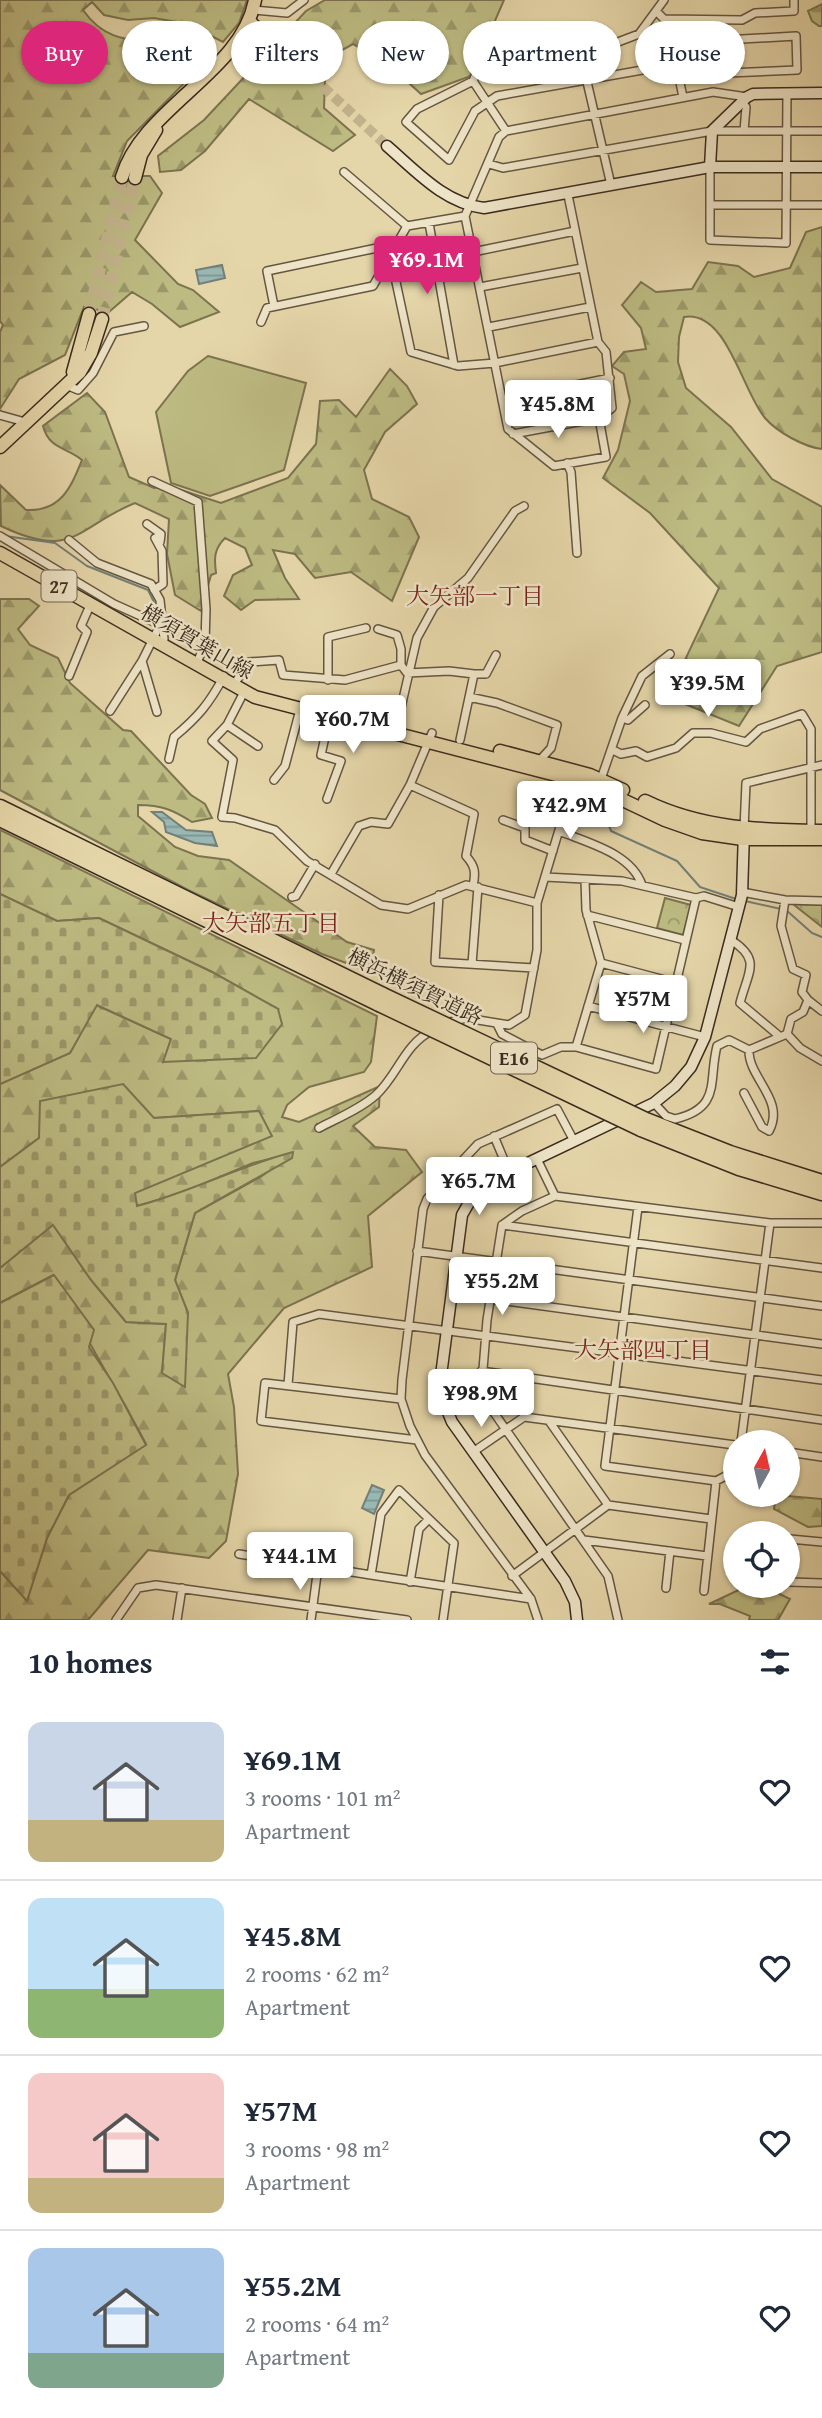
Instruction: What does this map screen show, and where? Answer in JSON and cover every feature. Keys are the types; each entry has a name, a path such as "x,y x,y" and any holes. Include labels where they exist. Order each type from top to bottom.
{"highway":[{"path":"0,802 68,841"},
{"name":"横浜横須賀道路","path":"0,807 381,999"},
{"name":"横浜横須賀道路","path":"0,819 644,1125 680,1146 822,1193"},
{"name":"横浜横須賀道路","path":"644,1125 791,1173 822,1180"},
{"path":"680,1146 740,1174 822,1199"}],"main road":[{"path":"128,178 136,153 173,108 241,35 253,10"},
{"path":"66,385 75,369 89,314"},
{"path":"0,447 80,372 91,353 102,319"},
{"path":"0,545 159,635"},
{"name":"横須賀葉山線","path":"0,553 119,618 159,635 223,677"},
{"path":"0,563 88,610 159,635"},
{"name":"横須賀葉山線","path":"159,635 223,677 243,686 301,707 397,725 431,737 460,740 539,761 576,775 681,826 744,834 822,839"},
{"name":"横須賀葉山線","path":"330,713 601,779 677,815 744,834 816,831"}],"street":[{"path":"253,10 287,13 304,0"},
{"path":"621,41 639,34 664,0"},
{"path":"656,11 664,19 742,20 755,13 794,11 794,0"},
{"path":"745,38 796,36 797,70 745,72"},
{"path":"467,84 417,109 406,122 449,160 475,111 486,102 498,96 564,84"},
{"path":"475,84 506,131"},
{"path":"587,84 611,185"},
{"path":"681,84 683,97"},
{"path":"599,418 606,457 554,466 508,429 467,211 499,137 506,131 713,92 744,99 787,93 822,93"},
{"path":"744,99 712,131 710,240 786,243 787,93"},
{"path":"744,99 744,131"},
{"path":"489,164 503,168 712,131 822,131"},
{"path":"387,146 467,211"},
{"path":"261,322 267,308 373,286 407,226 467,211 568,195 710,167 822,167"},
{"path":"344,172 407,226"},
{"path":"513,434 599,418 612,408 606,352 597,342 568,195"},
{"path":"710,205 822,205"},
{"path":"429,222 454,365"},
{"path":"473,252 575,231"},
{"path":"274,306 267,271 377,248"},
{"path":"390,254 407,347 411,352 454,365 495,363 597,342"},
{"path":"480,287 582,268"},
{"path":"489,327 590,307"},
{"path":"66,385 78,390 86,382 114,332 144,326"},
{"path":"502,400 610,378"},
{"path":"0,415 25,422"},
{"path":"567,463 571,472 577,552"},
{"path":"152,481 198,502 206,609 205,643 199,659"},
{"path":"397,725 417,638 434,607 468,578 515,511 523,506"},
{"path":"146,524 161,534 157,540 163,584 155,590"},
{"path":"0,536 114,604 159,635"},
{"path":"69,540 97,563 144,581 155,590 160,600 159,635 110,711"},
{"path":"69,676 87,632 81,626 88,610"},
{"path":"328,680 328,637 366,628"},
{"path":"379,629 397,635 401,664 407,673"},
{"path":"601,779 622,718 642,676 670,654"},
{"path":"407,673 449,671 486,674 496,655"},
{"path":"401,664 345,680 328,680 283,675 279,660 250,662 227,725 212,741 233,760 222,817 235,818 275,830 307,861 381,905 408,909 466,885 537,904"},
{"path":"142,662 157,712"},
{"path":"460,740 474,674"},
{"path":"169,759 174,737 187,729 211,702 223,677"},
{"path":"469,697 497,703 557,725 551,748 539,761"},
{"path":"622,718 628,720 645,705"},
{"path":"274,780 285,766 301,707"},
{"path":"327,799 341,761 321,755 330,713"},
{"path":"613,750 621,754 636,751 647,757 676,748 693,733 711,733 746,742 760,729 802,714 811,725 816,831"},
{"path":"227,725 258,746"},
{"path":"331,874 359,826 371,822 388,824 410,785 431,737"},
{"path":"577,1620 576,1602 570,1591 452,1422 440,1393 462,1215 468,1203 488,1182 654,1103 675,1086 691,1066 705,1037 741,899 746,783 811,765 822,765"},
{"path":"319,1128 376,1095 421,1036 454,1020 466,1018 509,1025 525,1015 534,968 537,904 576,775"},
{"path":"410,785 474,814 466,856 473,863 476,873 472,964"},
{"path":"503,820 525,828 525,840 553,851"},
{"path":"559,831 603,848 637,871 642,885"},
{"path":"292,897 296,896 316,864"},
{"path":"545,877 642,885 696,898 704,896 741,899 783,906 822,901"},
{"path":"576,1047 601,963 587,915 585,880"},
{"path":"439,895 435,962 534,968"},
{"path":"497,1024 502,1034 542,1055 561,1047 576,1047 656,1069 696,898"},
{"path":"783,906 780,926 793,969 806,975 802,992 822,1012"},
{"path":"587,915 685,940"},
{"path":"731,940 748,951 751,958 740,1003 778,1035"},
{"path":"601,963 676,983"},
{"path":"787,1034 791,1019 803,1012 808,1000"},
{"path":"588,1006 705,1037"},
{"path":"749,1050 778,1035 787,1034"},
{"path":"787,1034 800,1048 822,1061"},
{"path":"654,1103 666,1116 675,1119 683,1117 710,1098 717,1046 729,1040 749,1050"},
{"path":"744,1093 762,1127 769,1131 772,1107 769,1092 749,1060 749,1050"},
{"path":"538,1620 531,1599 417,1440 401,1399 417,1251 427,1199 478,1144 557,1109 574,1141"},
{"path":"494,1136 509,1172"},
{"path":"537,1158 555,1196"},
{"path":"618,1620 608,1576 481,1394 485,1336 502,1225 506,1219 555,1196 770,1223 822,1223"},
{"path":"638,1206 606,1466 716,1481 723,1477"},
{"path":"743,1430 770,1223"},
{"path":"502,1225 822,1268"},
{"path":"417,1251 822,1306"},
{"path":"491,1298 822,1344"},
{"path":"288,1385 293,1322 319,1314 822,1380"},
{"path":"481,1371 822,1420"},
{"path":"401,1399 265,1383 261,1421 417,1440"},
{"path":"473,1452 524,1417 723,1444"},
{"path":"549,1420 608,1505"},
{"path":"800,1454 822,1457"},
{"path":"704,1591 716,1481"},
{"path":"371,1575 381,1514 399,1490 454,1543 443,1620"},
{"path":"512,1576 542,1551 608,1505 712,1519"},
{"path":"410,1582 419,1529 429,1519"},
{"path":"822,1542 790,1539 789,1582 822,1583"},
{"path":"584,1540 708,1556"},
{"path":"666,1588 670,1551"},
{"path":"239,1554 531,1599"},
{"path":"311,1620 318,1567"},
{"path":"120,1620 138,1588 156,1585 407,1620"},
{"path":"177,1620 182,1588"}],"green space":[{"path":"0,0 247,0 240,21 231,21 231,32 223,42 217,39 217,21 171,21 154,18 128,20 104,15 92,2 83,10 93,21 21,21 21,84 108,84 108,32 122,38 122,84 183,84 127,141 113,176 150,176 162,193 135,240 178,284 193,290 219,312 180,327 132,292 109,312 84,307 65,355 19,379 0,409 0,332 3,325 0,321"},
{"path":"325,0 504,0 495,21 463,21 463,79 449,84 449,21 357,21 357,46 353,44 343,50 343,21 297,21 306,11"},
{"path":"822,4 822,26 819,26 812,21 808,11"},
{"path":"238,84 325,84 324,108 355,135 333,151 249,99 205,151 181,170 160,172 158,156 204,120"},
{"path":"410,84 449,84 421,94"},
{"path":"822,227 822,449 791,438 765,418 732,355 712,326 699,318 684,317 679,337 678,362 686,388 731,427 772,479 822,507 822,652 777,666 739,726 680,702 675,681 719,588 650,513 603,478 618,450 630,401 624,374 612,366 624,352 646,349 641,328 622,305 641,282 656,292 692,289 708,262 738,266 754,277 790,268 806,232"},
{"path":"208,356 306,383 284,470 210,496 171,483 156,412 188,371"},
{"path":"390,369 407,386 417,404 385,432 364,470 372,499 409,517 419,537 392,601 351,572 315,578 295,554 273,550 285,578 299,599 255,600 241,610 224,596 233,575 252,565 245,548 225,538 217,550 216,573 211,575 201,611 175,595 167,554 169,519 135,503 73,537 60,540 44,541 1,526 0,485 26,510 48,507 69,488 82,460 49,439 43,426 87,393 105,412 129,477 154,488 169,486 221,503 288,478 316,444 320,401 339,400 356,417"},
{"path":"0,599 29,599 39,606 18,629 30,645 58,658 70,683 123,730 131,731 191,795 205,804 212,818 192,822 167,809 138,805 138,816 175,847 198,856 229,860 347,942 374,950 370,972 322,954 188,890 0,790"},
{"path":"0,830 377,1016 371,1062 364,1072 309,1087 287,1105 282,1117 299,1122 380,1086 379,1107 353,1126 375,1147 406,1150 422,1172 368,1216 372,1267 284,1308 228,1374 234,1407 238,1474 226,1541 209,1558 148,1550 88,1620 0,1620 0,1571 27,1600 47,1538 69,1495 146,1444 53,1275 0,1303 0,1268 53,1224 91,1280 126,1322 166,1324 162,1373 188,1313 175,1280 195,1213 262,1176 293,1153 253,1163 179,1194 137,1206 134,1193 271,1136 259,1111 154,1118 39,1138 0,1167 0,1084 70,1053 96,1005 171,1039 164,1062 278,1009 212,972 99,918 57,921 0,894"},
{"path":"0,894 57,921 99,918 212,972 278,1009 282,1024 256,1058 163,1062 171,1039 97,1005 70,1053 0,1084"},
{"path":"665,898 691,905 683,935 657,928"},
{"path":"793,904 822,905 822,927"},
{"path":"123,1084 154,1118 259,1111 272,1136 135,1193 137,1206 293,1152 292,1158 195,1213 175,1280 188,1313 185,1387 162,1373 166,1324 126,1322 91,1280 53,1225 0,1268 0,1167 39,1138 40,1101"},
{"path":"54,1275 94,1330 89,1347 113,1383 146,1445 69,1495 47,1538 27,1601 0,1571 0,1303"},
{"path":"800,1497 822,1499 822,1526 808,1527 774,1509 800,1507"},
{"path":"723,1597 790,1599 778,1620 749,1620 750,1616 720,1604 709,1604"}],"water":[{"path":"222,265 225,278 199,284 196,270"},
{"path":"152,812 162,812 186,830 212,832 217,846 195,843 166,832 164,822"},
{"path":"372,1485 384,1490 374,1514 362,1508"}],"waterway":[{"path":"5,536 55,543 87,566 148,590 157,608"},
{"path":"604,799 603,808 611,831 677,861 700,887 736,899"},
{"path":"745,901 781,909"},
{"path":"786,910 812,933 822,937"}],"tunnel":[{"path":"320,84 387,146"},
{"path":"89,314 122,177"},
{"path":"102,319 135,178"}],"district":[{"name":"大矢部一丁目","path":"475,596"},
{"name":"大矢部五丁目","path":"271,923"},
{"name":"大矢部四丁目","path":"643,1350"}]}
